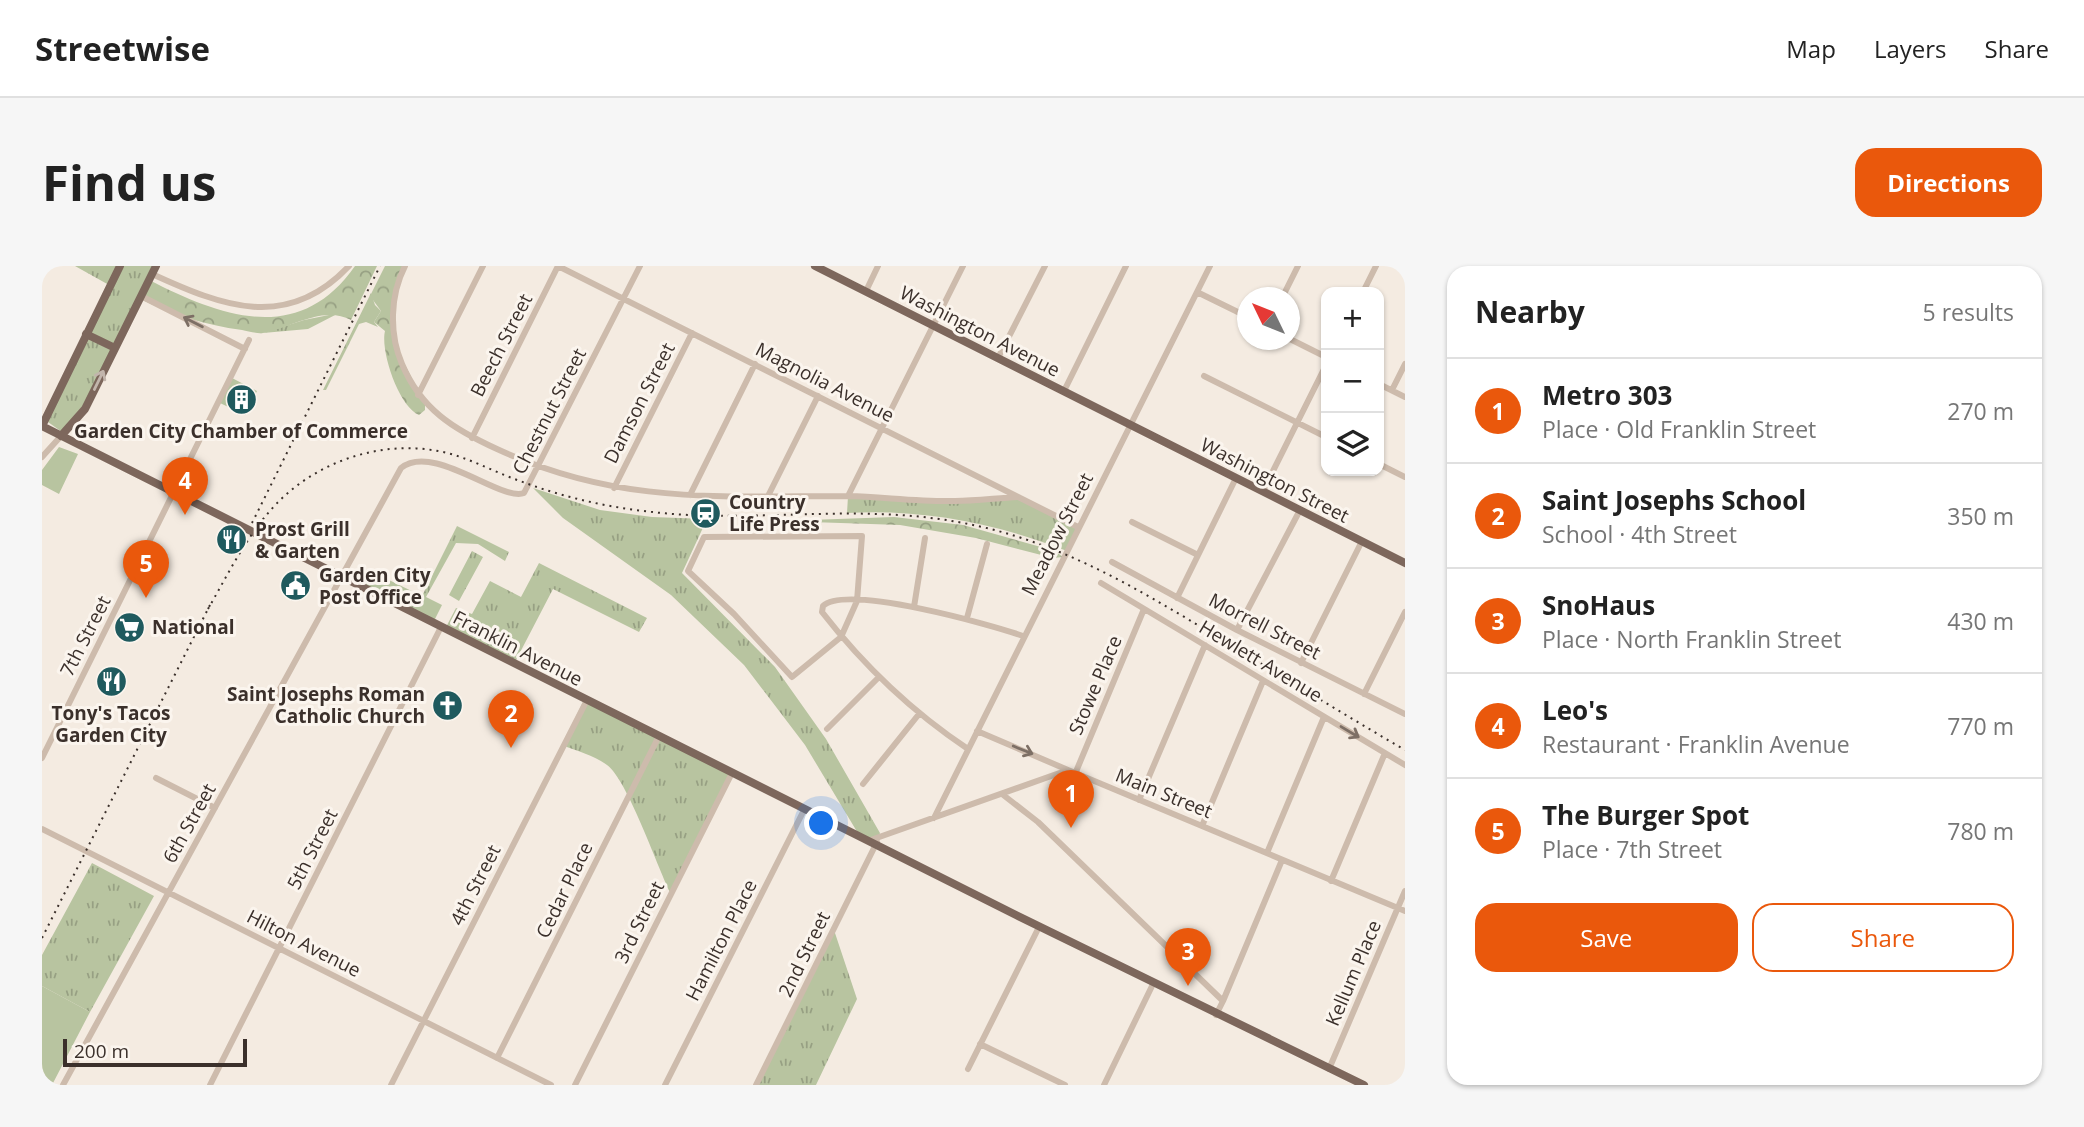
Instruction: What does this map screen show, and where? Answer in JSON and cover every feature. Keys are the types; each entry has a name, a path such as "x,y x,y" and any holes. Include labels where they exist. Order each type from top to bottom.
{"main road":[{"path":"42,428 120,266"},
{"name":"Washington Avenue","path":"815,266 1131,425"},
{"path":"61,436 81,414 154,270"},
{"path":"86,334 115,348"},
{"name":"Washington Street","path":"1131,425 1405,563"},
{"name":"Franklin Avenue","path":"42,428 804,810 874,841 1153,984 1364,1085"}],"street":[{"path":"154,270 226,305 264,307 312,293 349,266"},
{"path":"405,266 395,298 394,332 398,355 418,395 443,421 472,438 537,468 614,488 690,495 848,496 952,502 1018,497"},
{"path":"418,395 483,266"},
{"name":"Magnolia Avenue","path":"558,266 1078,527"},
{"name":"Beech Street","path":"472,438 558,266"},
{"name":"Chestnut Street","path":"342,577 404,465 421,463 454,469 515,495 525,491 640,266"},
{"path":"866,291 878,266"},
{"path":"848,496 963,266"},
{"path":"998,358 1045,266"},
{"path":"1064,391 1126,266"},
{"name":"Meadow Street","path":"934,818 1210,266"},
{"path":"1288,287 1298,266"},
{"path":"1366,287 1376,266"},
{"path":"1197,292 1237,312"},
{"path":"141,296 245,349"},
{"name":"Damson Street","path":"614,488 692,333"},
{"name":"7th Street","path":"42,758 249,340"},
{"path":"1300,344 1321,355"},
{"path":"1392,390 1405,364"},
{"path":"690,495 755,365"},
{"path":"1263,491 1321,375"},
{"path":"1204,376 1321,434"},
{"path":"1384,386 1405,397"},
{"path":"768,496 818,396"},
{"path":"42,457 61,436"},
{"path":"1384,466 1405,477"},
{"path":"1177,598 1236,478"},
{"path":"986,499 992,484"},
{"path":"1237,630 1300,510"},
{"path":"1132,522 1198,555"},
{"path":"862,536 857,601 841,637 792,677 734,614 688,571 704,537 862,536"},
{"path":"914,607 925,538"},
{"path":"1301,663 1362,541"},
{"path":"967,618 987,544"},
{"name":"Morrell Street","path":"1112,562 1237,630 1405,714"},
{"name":"6th Street","path":"63,1085 342,577"},
{"name":"Hewlett Avenue","path":"1101,583 1405,765"},
{"path":"968,749 919,714 878,677 841,637 822,608 829,601 914,607 967,618 1023,636"},
{"name":"Stowe Place","path":"1072,772 1144,609"},
{"path":"1364,694 1405,612"},
{"name":"5th Street","path":"210,1085 441,626"},
{"path":"1139,800 1205,645"},
{"path":"827,729 878,677"},
{"path":"1202,826 1263,681"},
{"name":"4th Street","path":"391,1085 587,700"},
{"path":"863,784 919,714"},
{"path":"1267,853 1324,717"},
{"name":"Main Street","path":"977,731 1405,911"},
{"name":"Cedar Place","path":"498,1058 659,736"},
{"path":"1331,881 1385,753"},
{"path":"874,841 1002,794 1072,772"},
{"name":"3rd Street","path":"575,1085 732,773"},
{"path":"156,778 215,808"},
{"path":"1002,794 1045,829 1223,1000"},
{"name":"Hamilton Place","path":"665,1085 804,810"},
{"name":"Hilton Avenue","path":"42,829 551,1085"},
{"name":"2nd Street","path":"756,1085 874,841"},
{"path":"1216,1015 1282,860"},
{"name":"Kellum Place","path":"1329,1069 1405,891"},
{"path":"968,1069 1039,927"},
{"path":"1104,1085 1153,984"},
{"path":"980,1044 1065,1085"}],"green space":[{"path":"75,266 156,266 91,396 62,432 48,422 109,285"},
{"path":"355,266 377,266 351,320 340,316 318,316 258,333 190,319 140,299 149,280 204,305 231,313 258,317 284,315 309,307 333,291"},
{"path":"385,266 404,266 395,298 396,347 425,404 425,410 419,415 412,410 398,390 385,351 385,331 374,322 381,311 370,296"},
{"path":"371,293 375,305 381,311 374,322 378,327 366,322 359,324 326,390 323,390"},
{"path":"339,313 308,329 263,333 304,320"},
{"path":"232,378 257,391 245,415 220,403"},
{"path":"59,447 78,454 59,494 42,485 42,470"},
{"path":"533,488 600,510 652,517 707,519 682,573 775,667 826,739 880,833 876,844 859,835 805,745 744,665 671,595 563,518"},
{"path":"848,496 952,502 1012,497 1078,527 1067,551 1013,533 959,520 903,513 847,513"},
{"path":"894,517 963,525 1055,551 1063,557 1053,558 976,538 900,525 781,521"},
{"path":"457,526 509,552 505,561 478,544 456,543 426,597 442,605 433,623 352,582 360,566 422,596"},
{"path":"472,551 483,557 459,601 449,595"},
{"path":"539,563 647,618 639,632 553,589 514,664 445,629 456,608 472,614 490,581 521,597"},
{"path":"585,698 732,772 670,892 632,804 615,773 597,759 562,745"},
{"path":"92,863 154,896 90,1012 42,986 42,955"},
{"path":"834,930 857,999 816,1085 756,1085"},
{"path":"42,986 90,1012 52,1085 42,1085"}],"railway":[{"path":"252,523 380,266"},
{"path":"208,609 260,523 286,494 306,479 328,466 352,457 401,448 426,449 460,457 550,491 628,509 718,516 902,515 979,526 1016,536 1120,580 1405,750"},
{"path":"42,938 212,601"}],"place":[{"name":"Garden City Chamber of Commerce","path":"241,400"},
{"name":"Country Life Press","path":"706,513"},
{"name":"Leo's","path":"185,515"},
{"name":"Prost Grill & Garten","path":"232,540"},
{"name":"Garden City Post Office","path":"296,586"},
{"name":"The Burger Spot","path":"146,598"},
{"name":"National","path":"129,627"},
{"name":"Tony's Tacos Garden City","path":"111,682"},
{"name":"Saint Josephs Roman Catholic Church","path":"448,705"},
{"name":"Saint Josephs School","path":"511,748"},
{"name":"Metro 303","path":"1071,828"},
{"name":"SnoHaus","path":"1188,986"}]}
